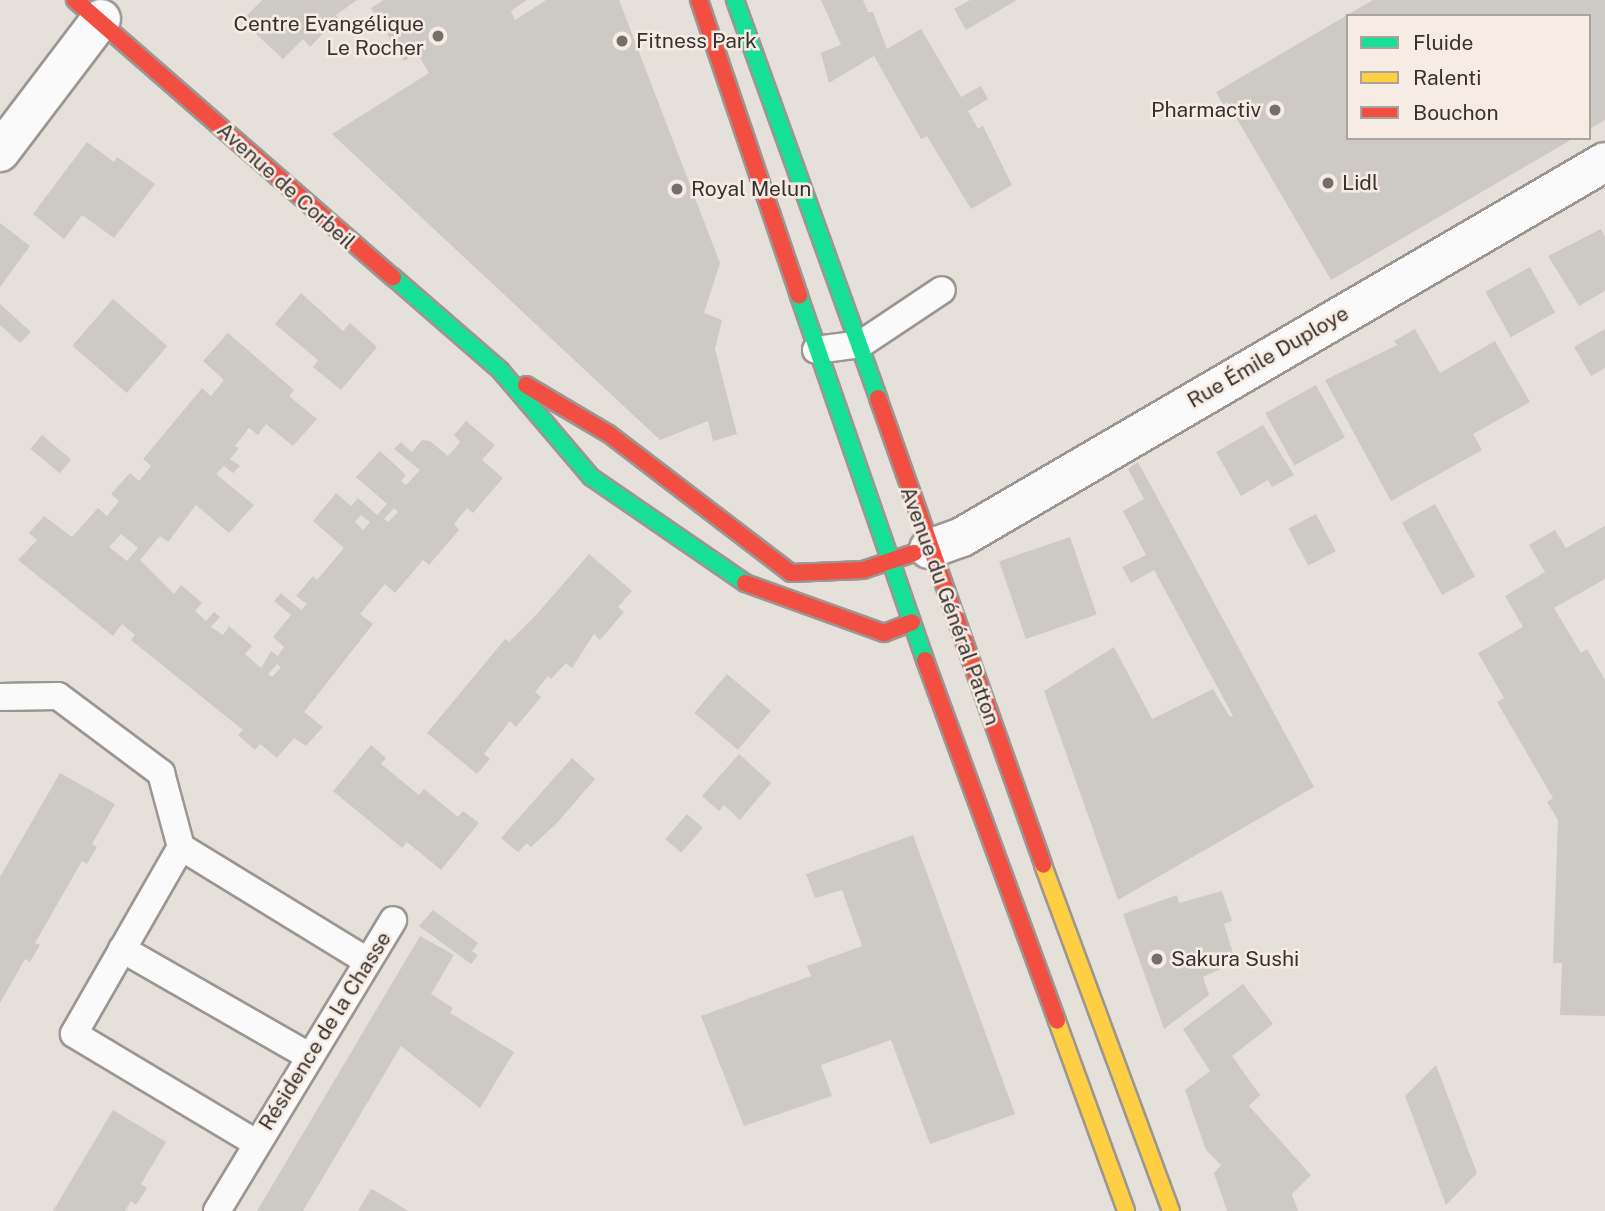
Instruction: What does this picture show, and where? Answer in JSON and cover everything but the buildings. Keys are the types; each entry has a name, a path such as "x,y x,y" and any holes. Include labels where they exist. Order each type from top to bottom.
{"main road":[{"name":"Avenue du Général Patton","path":"699,0 890,561 1126,1211"},
{"name":"Avenue du Général Patton","path":"735,0 861,344 929,549 1171,1211"},
{"name":"Avenue de Corbeil","path":"88,10 355,248 500,370 591,477 754,589 884,633 912,622"},
{"name":"Avenue de Corbeil","path":"500,370 609,434 791,573 863,570 929,549"}],"street":[{"path":"0,152 88,10"},
{"name":"Rue Émile Duploye","path":"929,549 962,537 1605,162"}],"lane":[{"path":"816,350 861,344 942,290"},
{"path":"0,696 58,696 161,773 181,847 367,961"},
{"name":"Résidence de la Chasse","path":"181,847 74,1034 256,1143"},
{"name":"Résidence de la Chasse","path":"217,1211 393,920"},
{"path":"122,949 309,1056"}],"traffic: fast":[{"path":"735,0 878,398"},
{"path":"393,277 500,370 591,477 745,583"},
{"path":"799,296 925,660"}],"traffic: slow":[{"path":"1043,865 1171,1211"},
{"path":"1057,1021 1126,1211"}],"traffic: jam":[{"path":"75,0 393,277"},
{"path":"699,0 799,296"},
{"path":"526,385 609,434 791,573 863,570 914,553"},
{"path":"878,398 1043,865"},
{"path":"745,583 884,633 912,622"},
{"path":"925,660 1057,1021"}],"place":[{"name":"Centre Evangélique Le Rocher","path":"438,36"},
{"name":"Fitness Park","path":"622,41"},
{"name":"Pharmactiv","path":"1275,110"},
{"name":"Lidl","path":"1328,183"},
{"name":"Royal Melun","path":"677,189"},
{"name":"Sakura Sushi","path":"1157,959"}]}
